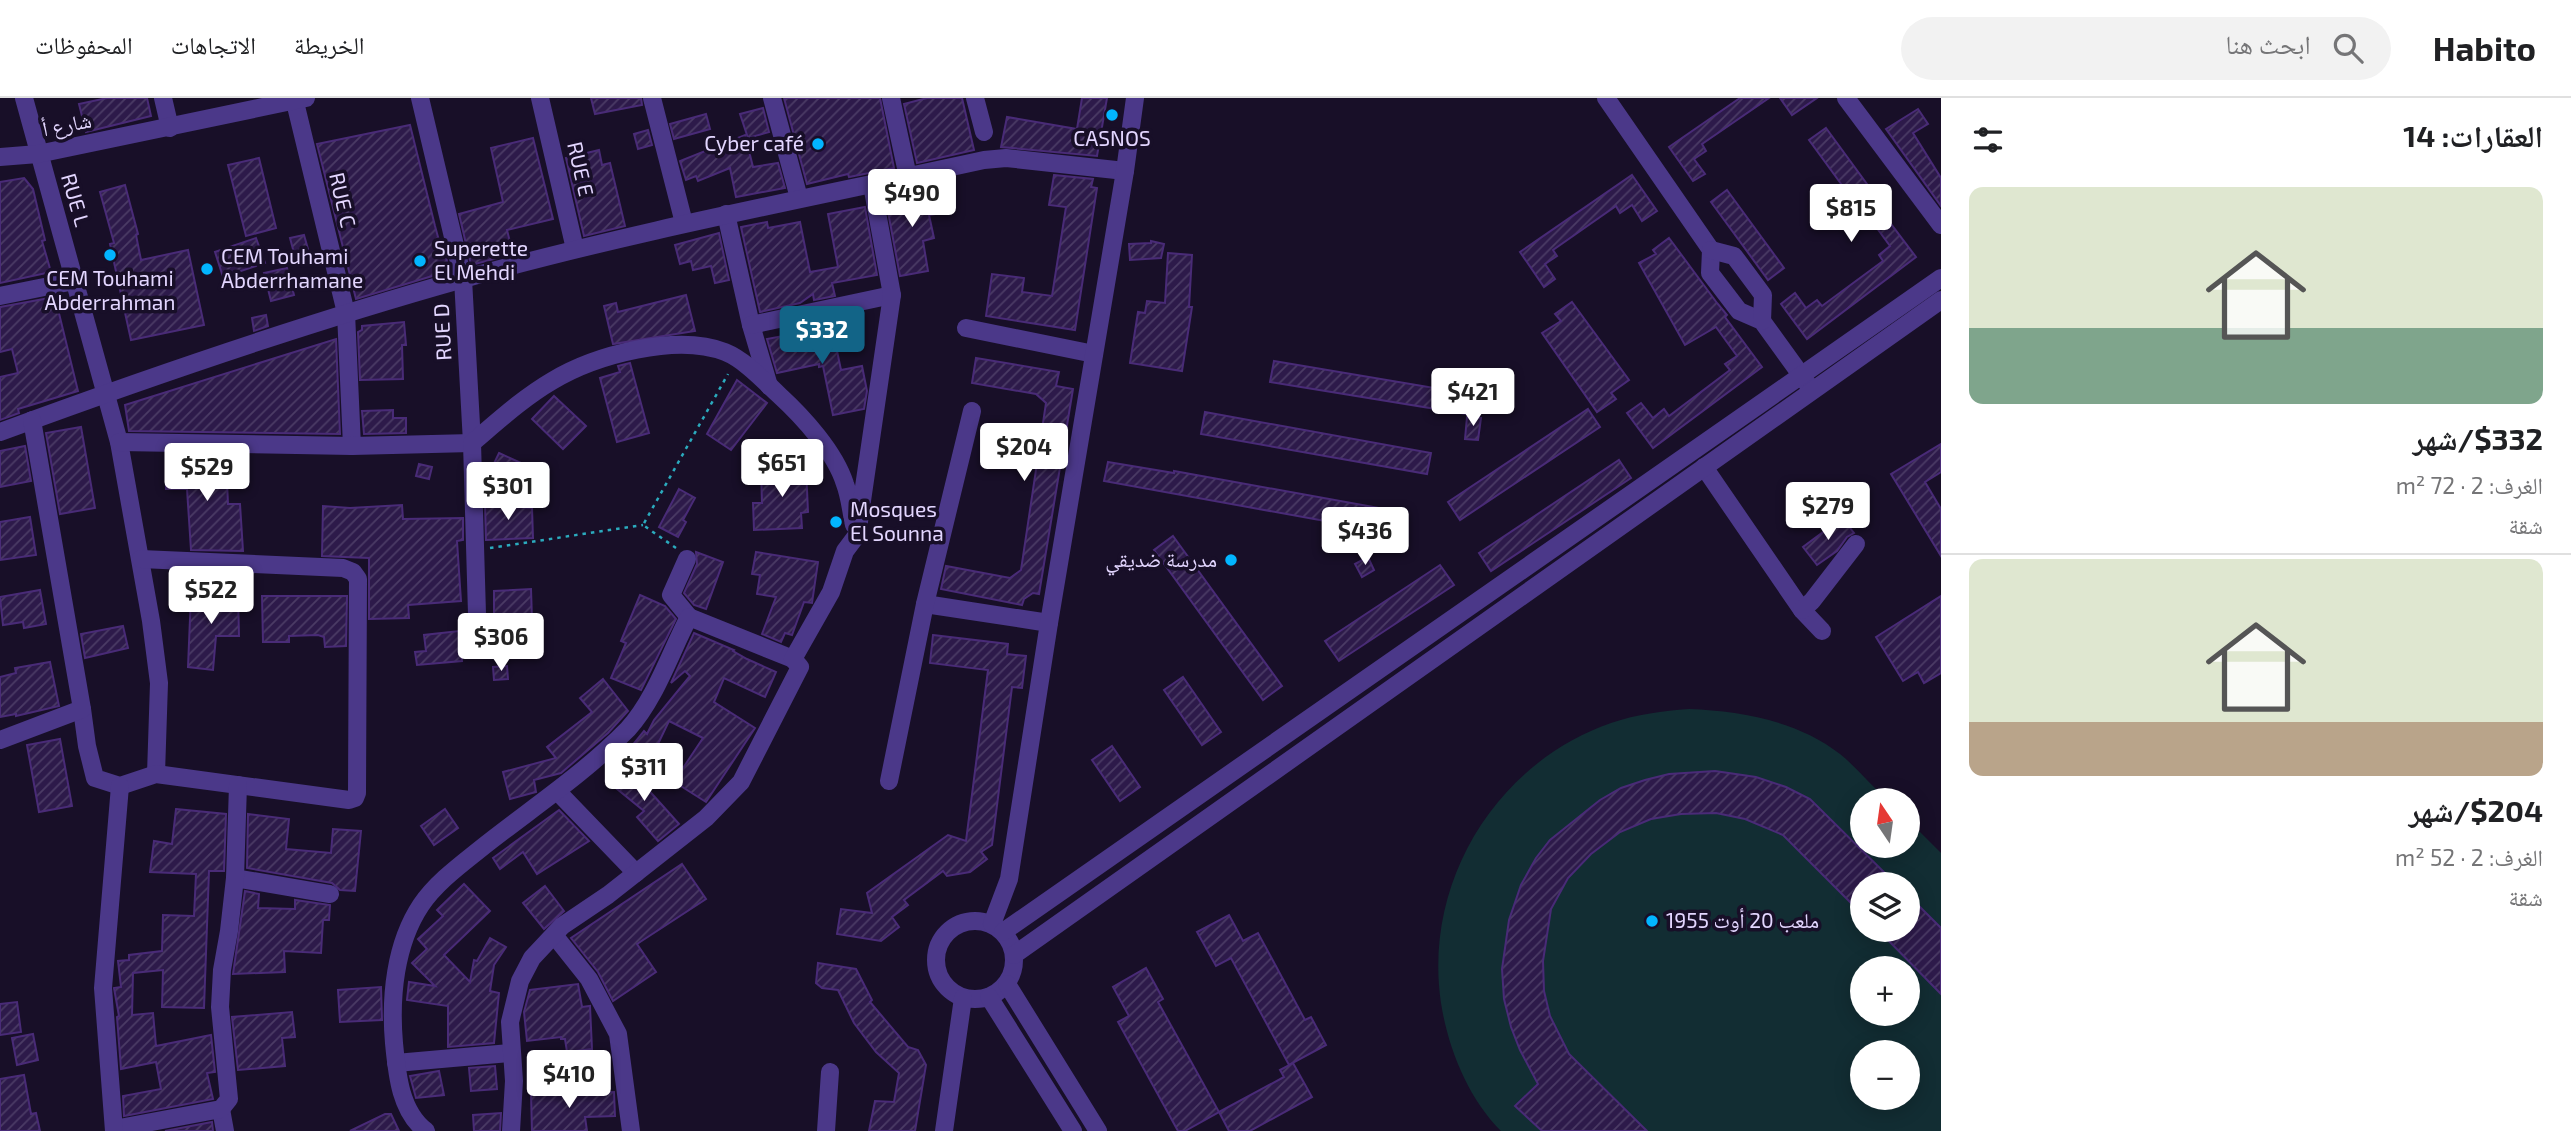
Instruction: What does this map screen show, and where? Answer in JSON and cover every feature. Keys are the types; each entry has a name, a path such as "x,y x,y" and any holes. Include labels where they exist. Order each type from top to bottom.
{"street":[{"name":"RUE L","path":"24,98 119,442 141,559 159,683 156,774"},
{"path":"163,98 170,128"},
{"name":"شارع أ","path":"0,158 38,154 298,99 316,98"},
{"name":"RUE D","path":"420,98 463,279 472,443 478,648"},
{"name":"RUE E","path":"540,98 575,249"},
{"path":"652,98 684,223"},
{"path":"772,98 799,198"},
{"path":"891,98 908,177"},
{"path":"975,98 984,132"},
{"path":"997,928 1009,879 1135,98"},
{"path":"1606,98 1712,250 1734,256 1763,295 1762,321"},
{"path":"1846,98 1941,225"},
{"name":"RUE C","path":"298,99 345,313 352,446"},
{"path":"0,432 345,313 575,249 684,223 984,160 1006,158 1125,171"},
{"path":"793,659 831,592 845,551 857,536 892,295 872,185"},
{"path":"726,214 751,325 769,386"},
{"path":"1712,250 1710,273 1739,311 1762,321 1807,383"},
{"path":"1014,955 1704,467 1941,278"},
{"path":"0,296 74,281"},
{"path":"751,325 892,295"},
{"path":"997,928 1807,383 1941,300"},
{"path":"965,328 1094,354"},
{"path":"119,442 352,446 472,443 553,380 617,355 649,348 702,346 726,352 736,358 810,426 845,482 857,536"},
{"path":"889,781 925,604 972,411"},
{"path":"32,420 87,746 95,778 120,786 156,774 349,800 355,798 358,579 353,572 344,568 141,559"},
{"path":"1704,467 1802,610 1822,631"},
{"path":"1802,610 1856,544"},
{"path":"511,1131 514,1081 510,1022 520,981 532,958 562,926 706,818 741,782 800,667 793,659 689,617 671,595 687,558"},
{"path":"925,604 1049,623"},
{"path":"426,1131 408,1108 398,1082 396,1063 394,1037 398,959 409,927 422,903 446,877 593,762 630,726 657,684 689,617"},
{"path":"0,740 82,709"},
{"path":"120,786 103,988 114,1130 221,1109 229,1098 220,1007 222,970 235,878 238,785"},
{"path":"557,791 636,873"},
{"path":"235,878 330,894"},
{"path":"979,921 997,928 1010,942 1014,955 1012,975 1007,984 989,997 976,1000 963,998 943,983 935,959 938,946 954,927 979,921"},
{"path":"554,935 589,979 618,1034 631,1131"},
{"path":"1007,984 1098,1131"},
{"path":"989,997 1073,1131"},
{"path":"944,1131 963,998"},
{"path":"396,1063 510,1053"},
{"path":"826,1131 830,1072"},
{"path":"221,1109 225,1131"}],"path":[{"path":"643,525 736,358"},
{"path":"476,550 643,525 687,558"}],"green space":[{"name":"ملعب 20 أوت 1955","path":"1689,709 1729,712 1768,720 1806,733 1840,754 1875,788 1850,788 1850,858 1920,858 1920,832 1941,853 1941,1131 1501,1131 1489,1118 1469,1088 1454,1055 1441,1003 1438,958 1444,914 1457,872 1476,833 1502,797 1533,767 1570,742 1611,723 1650,713"}],"building":[{"path":"107,98 147,98 151,116 86,132 79,104"},
{"path":"591,98 641,98 642,105 595,114"},
{"name":"Cyber café","path":"784,98 880,98 894,168 849,177 848,174 807,184"},
{"path":"927,98 962,98 974,150 917,163 904,104"},
{"path":"1082,98 1107,98 1097,156 1001,147 1007,117 1077,129"},
{"path":"1740,98 1769,98 1702,144 1706,151 1694,159 1705,174 1693,181 1669,147"},
{"path":"1780,98 1817,98 1792,115"},
{"path":"763,108 769,132 748,138 740,114"},
{"path":"1918,109 1928,124 1913,133 1941,178 1941,206 1886,129"},
{"path":"706,114 710,129 674,139 670,124"},
{"path":"410,125 449,271 356,299 317,144"},
{"path":"1826,128 1883,206 1879,208 1916,257 1807,339 1781,304 1795,293 1806,308 1817,300 1822,306 1883,261 1879,255 1890,246 1809,140"},
{"path":"648,130 652,145 638,149 634,134"},
{"path":"745,135 753,167 778,163 785,188 736,197 730,168 698,181 696,176 686,180 680,161"},
{"path":"533,138 553,219 507,230 513,254 471,265 459,214 503,202 491,148"},
{"path":"599,150 602,165 610,163 625,226 584,236 566,158"},
{"path":"259,158 276,228 246,236 228,165"},
{"path":"1054,175 1093,179 1091,187 1097,188 1075,330 986,316 992,274 1024,278 1022,292 1052,296 1066,207 1049,205"},
{"path":"1632,175 1657,211 1642,221 1632,205 1620,213 1616,206 1553,250 1557,256 1545,264 1555,279 1544,287 1520,252"},
{"path":"24,178 33,189 45,240 42,241 51,272 0,283 0,182"},
{"path":"930,183 936,214 929,215 934,238 923,241 928,271 900,276 886,201 921,194 919,186"},
{"path":"125,185 138,234 136,235 141,260 188,250 204,325 131,340 110,244 114,243 100,192"},
{"path":"1727,190 1784,268 1768,280 1711,202"},
{"path":"865,207 877,275 832,283 835,296 814,300 813,294 800,303 760,312 741,227 767,222 768,228 800,222 810,272 838,267 828,214"},
{"path":"719,233 729,280 715,283 711,266 693,270 691,261 680,264 675,245"},
{"path":"304,235 308,249 294,253 290,238"},
{"path":"256,238 265,263 223,277 215,252"},
{"path":"1669,238 1762,367 1653,448 1627,413 1641,403 1653,418 1664,409 1669,416 1730,370 1725,364 1737,356 1716,327 1685,345 1639,263 1656,254 1653,250"},
{"path":"1151,241 1164,244 1161,258 1130,260 1129,244"},
{"path":"1168,253 1192,255 1189,307 1192,307 1182,371 1130,363 1138,312 1145,313 1147,301 1165,303"},
{"path":"287,268 294,295 271,301 264,273"},
{"path":"686,295 695,331 613,344 604,306 616,303 618,312"},
{"path":"55,297 78,391 18,409 19,413 0,420 0,377 18,373 12,349 0,352 0,307"},
{"path":"1572,302 1629,380 1611,393 1616,399 1597,412 1542,333 1561,321 1555,314"},
{"path":"266,315 268,326 254,331 252,318"},
{"path":"404,322 406,345 402,345 403,379 360,380 358,332 362,330 362,326"},
{"path":"832,327 841,370 862,366 867,391 864,409 833,415 823,366 819,367 819,364 777,373 767,339"},
{"path":"336,339 340,434 129,431 125,405"},
{"path":"976,358 1059,372 1056,386 1073,389 1039,594 1033,593 1024,599 1022,605 941,589 946,566 1010,578 1021,570 1046,403 1036,394 972,383"},
{"path":"1274,361 1482,396 1479,416 1270,382"},
{"path":"630,363 649,433 617,442 600,378 620,372 618,366"},
{"path":"737,380 767,403 731,450 707,434"},
{"path":"554,396 586,426 563,449 532,419"},
{"path":"1588,409 1600,427 1460,520 1448,502"},
{"path":"393,410 393,418 406,418 406,433 364,434 362,411"},
{"path":"1205,412 1431,453 1427,474 1201,434"},
{"path":"1467,417 1481,418 1478,440 1465,439"},
{"path":"81,427 95,508 60,514 46,433"},
{"path":"1941,444 1941,472 1925,482 1941,509 1941,556 1891,474"},
{"path":"25,446 31,481 0,487 0,451"},
{"path":"499,453 541,472 529,497 487,478"},
{"path":"166,458 226,458 228,504 240,504 243,551 191,550 187,489 166,489"},
{"path":"1619,460 1631,478 1491,571 1479,553"},
{"path":"1108,462 1174,471 1401,512 1397,534 1104,481"},
{"path":"419,464 432,467 429,479 416,476"},
{"path":"806,467 808,512 801,513 802,528 754,530 753,503 762,503 761,470"},
{"path":"679,489 695,498 683,520 686,522 678,537 659,527"},
{"path":"485,504 532,508 533,538 486,540"},
{"path":"402,505 403,519 463,518 463,540 457,541 461,601 408,605 409,618 369,619 369,558 322,556 323,506 350,508"},
{"path":"30,517 36,555 0,560 0,522"},
{"path":"1842,518 1854,533 1847,537 1837,551 1817,565 1803,547"},
{"path":"1173,536 1282,686 1263,700 1154,550"},
{"path":"696,552 723,562 706,609 694,605 684,593 697,564"},
{"path":"756,552 818,562 812,603 804,602 792,635 785,633 781,642 762,634 776,597 757,594 760,575 752,574"},
{"path":"1368,557 1374,570 1362,577 1355,564"},
{"path":"1440,565 1454,585 1339,661 1325,641"},
{"path":"531,589 532,620 494,621 494,591"},
{"path":"40,590 46,624 24,628 23,622 3,625 0,597"},
{"path":"191,594 238,594 239,636 216,636 213,670 188,667"},
{"path":"640,595 665,606 676,619 641,690 611,678 626,643 621,641"},
{"path":"262,596 347,596 346,646 325,647 324,637 318,635 289,636 289,642 263,642"},
{"path":"1941,596 1941,673 1924,683 1918,672 1903,681 1876,637"},
{"path":"123,626 128,648 85,658 81,634"},
{"path":"459,631 462,661 417,665 415,652 426,651 424,635"},
{"path":"694,633 776,672 765,697 724,678 714,702 755,728 706,802 627,752 644,731 647,734 654,720 690,676 685,671 671,683","holes":["669,721 703,738 683,768 657,746"]},
{"path":"933,635 1008,644 1007,654 1026,656 1022,688 1012,687 992,845 981,852 987,859 970,872 947,876 943,871 904,900 908,905 892,917 899,927 881,941 837,934 841,909 872,913 867,893 948,835 966,841 988,670 930,663"},
{"path":"50,662 59,706 0,717 0,677 16,673 15,668"},
{"path":"507,666 508,679 494,680 493,667"},
{"path":"1183,677 1221,732 1202,745 1164,690"},
{"path":"603,679 628,711 608,733 561,773 534,780 536,792 510,799 503,772 556,758 547,747 592,712 580,698"},
{"path":"60,739 72,806 39,812 27,745"},
{"path":"1112,746 1140,787 1120,801 1092,760"},
{"path":"627,766 679,824 658,841 637,817 644,811 606,780"},
{"path":"1715,771 1756,777 1786,787 1810,799 1850,839 1850,858 1870,858 1884,872 1850,872 1850,902 1783,835 1745,819 1716,813 1681,814 1651,819 1620,832 1591,854 1568,878 1551,909 1543,961 1544,991 1550,1016 1569,1054 1647,1131 1542,1131 1515,1106 1538,1084 1520,1050 1504,999 1502,969 1509,920 1521,885 1550,840 1600,800 1621,788 1669,774"},
{"path":"176,809 226,814 224,871 209,871 204,1008 162,1007 163,970 133,973 132,1015 153,1013 156,1046 211,1035 215,1072 207,1073 213,1099 124,1116 123,1096 161,1089 156,1062 121,1069 119,1016 114,988 121,987 118,961 129,960 129,955 162,951 163,915 194,916 196,874 150,872 154,841 172,844"},
{"path":"445,809 458,828 434,845 421,826"},
{"path":"559,810 589,841 537,874 523,852 500,869 493,858"},
{"path":"248,814 289,819 286,849 331,853 333,829 361,831 355,891 340,890 332,883 247,868"},
{"path":"682,864 706,899 637,944 656,972 613,1001 598,972 571,938"},
{"path":"464,884 490,911 444,955 470,982 474,960 477,961 490,938 506,947 494,965 490,991 499,993 494,1043 448,1047 448,1006 407,1000 409,982 435,986 412,963 427,949 418,939 443,916 437,910"},
{"path":"545,886 564,911 544,929 523,903"},
{"path":"245,891 259,894 258,908 295,909 295,900 330,905 329,920 323,920 321,953 284,951 285,972 233,974"},
{"path":"1920,907 1941,928 1941,994 1920,973 1920,956 1904,956 1890,942 1920,942"},
{"path":"1229,915 1243,941 1258,933 1305,1020 1311,1017 1326,1045 1289,1065 1231,958 1216,966 1197,932"},
{"path":"818,963 856,969 872,1000 870,1002 908,1047 918,1050 926,1065 915,1131 869,1131 875,1101 894,1102 899,1073 876,1052 854,1023 838,990 822,988 816,983"},
{"path":"1146,968 1163,999 1158,1002 1219,1112 1185,1131 1178,1131 1118,1022 1129,1016 1113,987"},
{"path":"578,984 582,1007 590,1006 592,1049 567,1052 565,1039 561,1037 527,1041 524,1012 530,990"},
{"path":"381,987 382,1020 340,1022 338,990"},
{"path":"17,1002 21,1032 0,1035 0,1004"},
{"path":"292,1012 295,1037 282,1038 285,1066 238,1070 232,1017"},
{"path":"33,1034 38,1060 17,1065 12,1038"},
{"path":"1293,1063 1312,1097 1250,1131 1229,1131 1219,1112 1284,1077 1280,1070"},
{"path":"495,1066 497,1089 471,1091 469,1068"},
{"path":"439,1071 444,1095 416,1098 410,1076"},
{"path":"24,1075 31,1114 36,1113 40,1131 0,1131 0,1079"},
{"path":"614,1092 615,1116 585,1117 587,1131 532,1131 531,1094"},
{"path":"501,1113 500,1131 474,1131 473,1115"},
{"path":"385,1114 391,1114 399,1131 350,1131"},
{"path":"212,1122 213,1131 165,1131"}],"place":[{"name":"CASNOS","path":"1112,115"},
{"name":"Cyber café","path":"818,144"},
{"name":"CEM Touhami Abderrahman","path":"110,255"},
{"name":"Superette El Mehdi","path":"420,261"},
{"name":"CEM Touhami Abderrhamane","path":"207,269"},
{"name":"Mosques El Sounna","path":"836,522"},
{"name":"مدرسة ضديقي","path":"1231,560"},
{"name":"ملعب 20 أوت 1955","path":"1652,921"}]}
